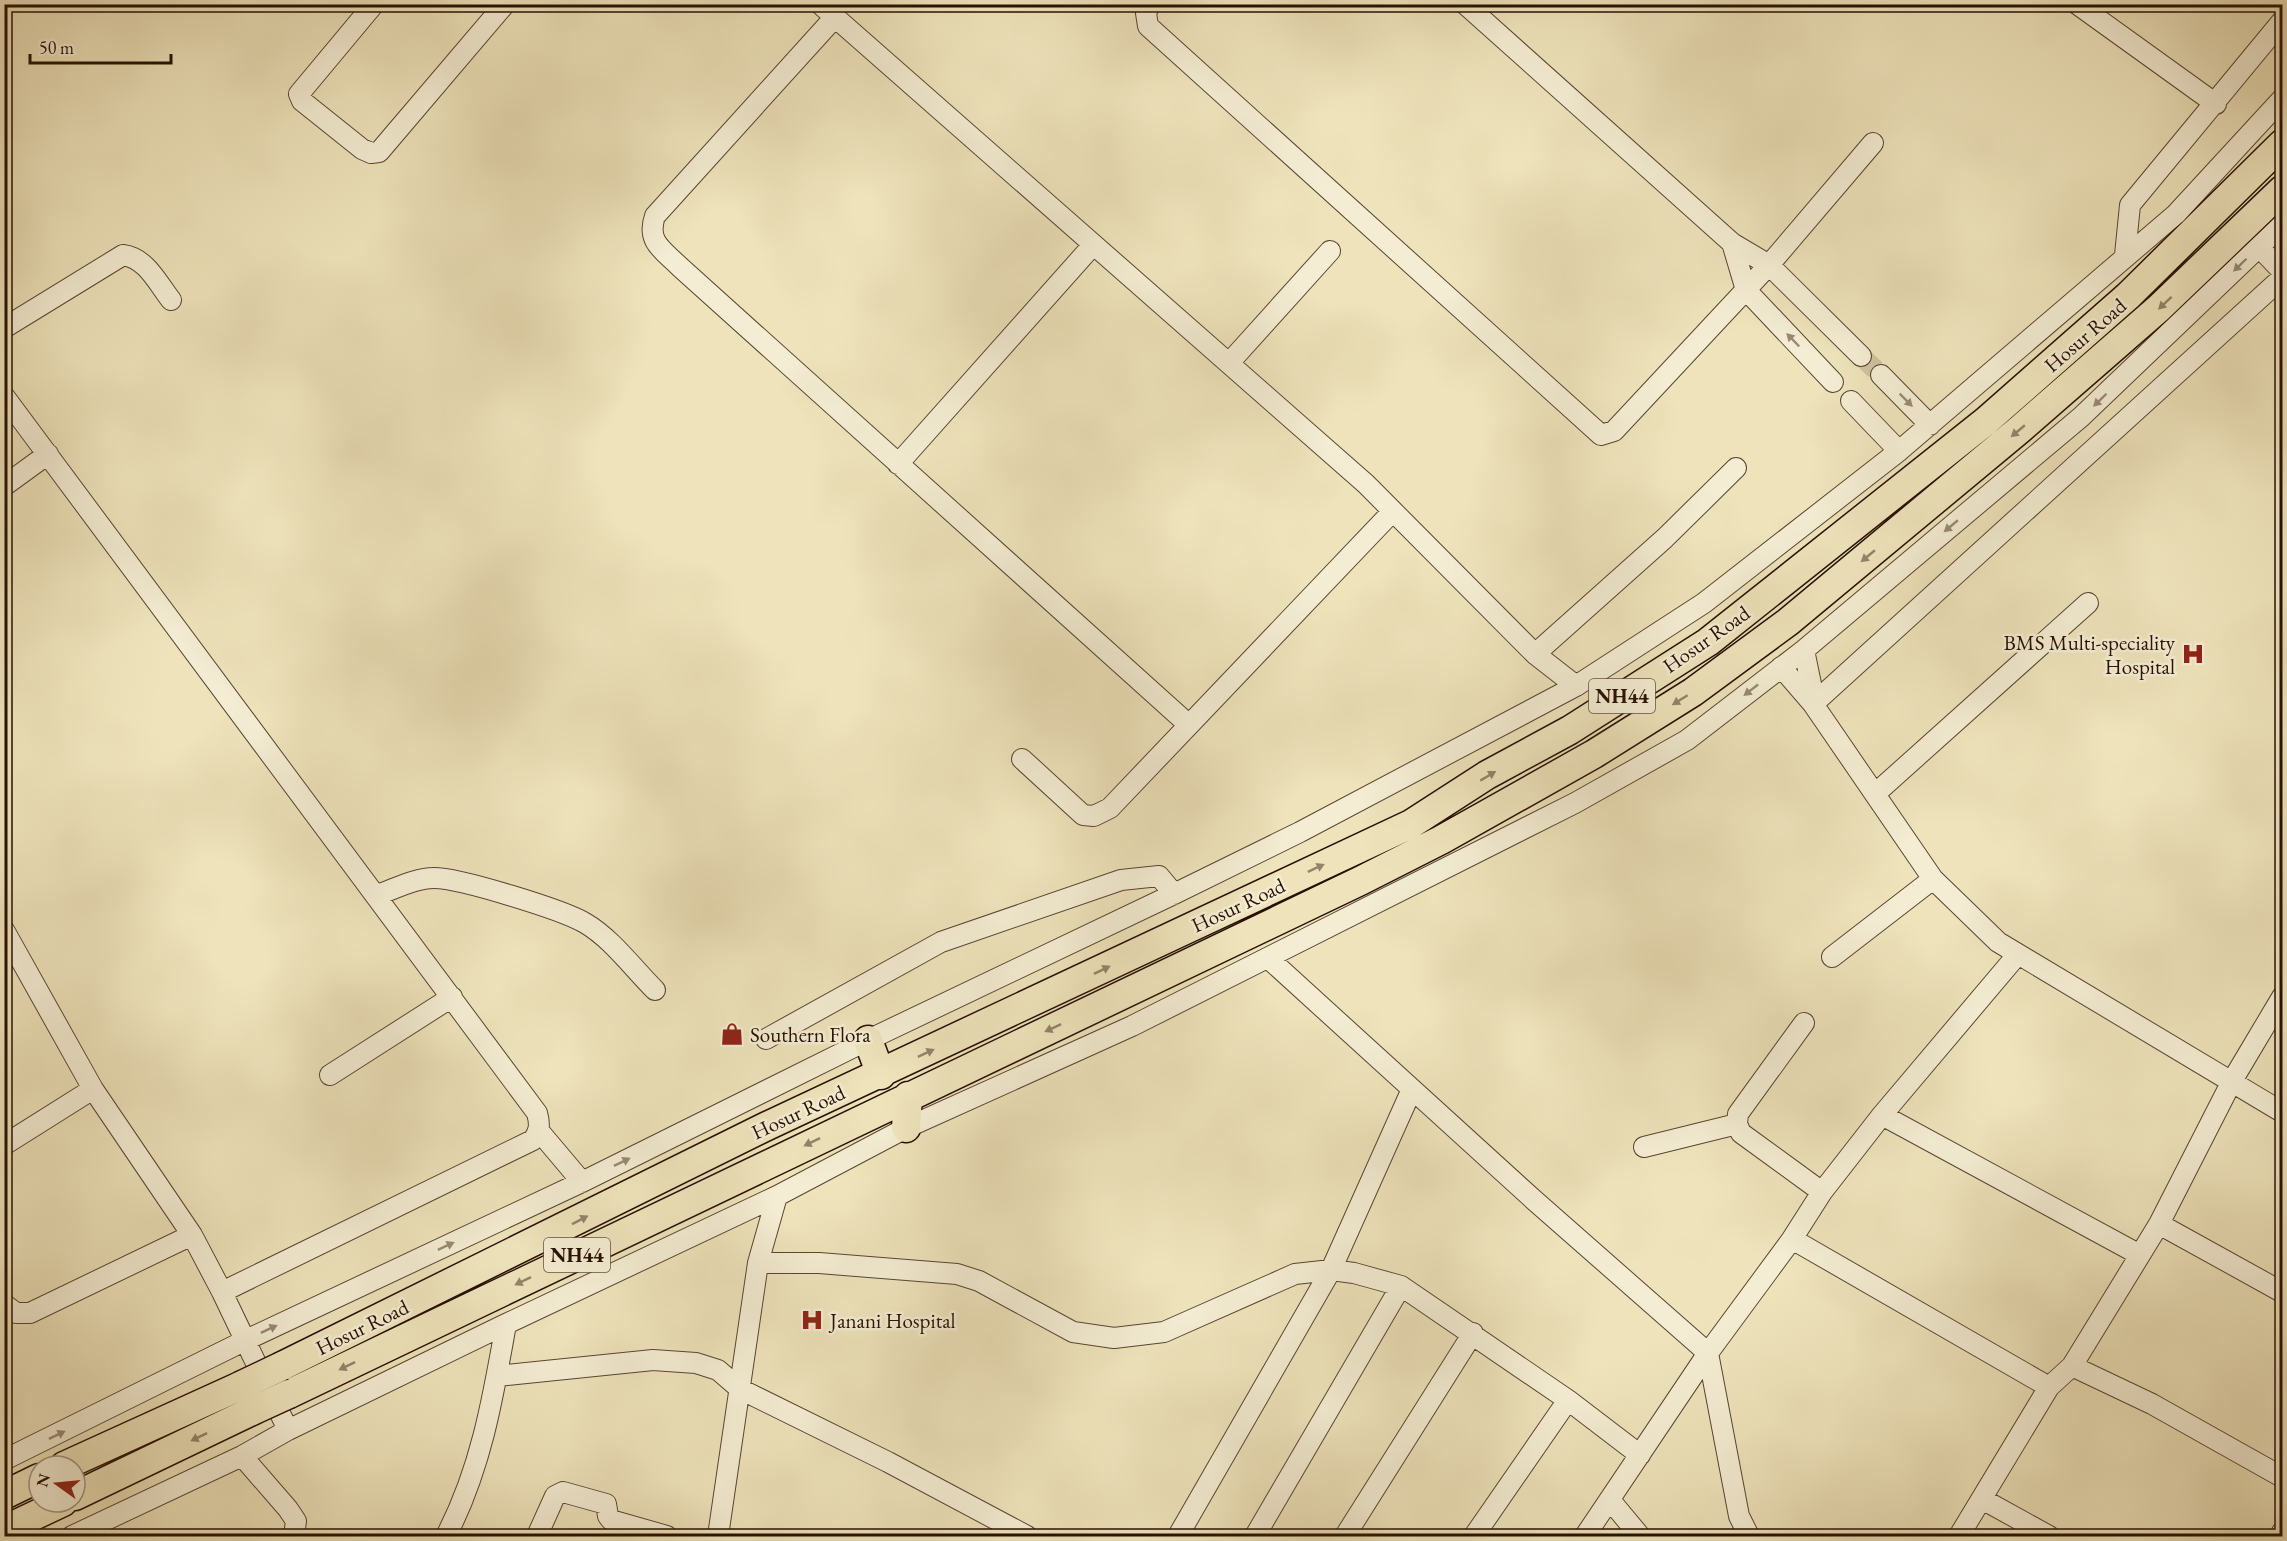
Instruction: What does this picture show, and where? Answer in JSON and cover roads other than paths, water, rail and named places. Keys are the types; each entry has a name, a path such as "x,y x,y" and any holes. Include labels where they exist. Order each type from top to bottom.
{"highway":[{"name":"Hosur Road","path":"87,1456 240,1386 766,1126 881,1075 1411,824 1487,775 1569,730 1708,642 1986,421 2128,297 2283,144"},
{"name":"Hosur Road","path":"87,1490 1441,840 1594,754 1693,692 1788,622 2019,430 2159,308 2283,190"},
{"path":"868,1040 881,1075"},
{"path":"906,1128 908,1096"},
{"path":"4,1495 27,1484"},
{"path":"4,1530 38,1514"}],"street":[{"path":"374,4 299,94 302,101 362,149 371,153 379,152 505,4"},
{"path":"1150,4 1146,13 1148,26 1601,435 1608,435 1614,431 1746,290 1873,143"},
{"path":"1466,4 1732,243 1769,265 1861,356"},
{"path":"2077,4 2216,104"},
{"path":"1190,725 680,267 653,239 651,229 655,216 828,11 1366,484 1535,654 1576,686"},
{"path":"2125,255 2130,205 2283,21"},
{"path":"4,1460 244,1341 582,1182 868,1040 1300,832 1576,686 1704,603 1899,451 2125,255 2176,214 2283,99"},
{"path":"72,1536 242,1456 288,1430 506,1324 777,1196 906,1128 1132,1026 1575,803 1687,740 1804,650 2081,417 2283,225"},
{"path":"1732,243 1746,290 1833,382"},
{"path":"898,464 1093,245"},
{"path":"2259,247 2283,271"},
{"path":"1229,363 1330,251"},
{"path":"4,328 123,255 133,256 142,262 171,300"},
{"path":"1811,701 2283,278"},
{"path":"1881,375 1930,424"},
{"path":"4,396 377,895 537,1113 539,1131 582,1182"},
{"path":"1851,401 1899,451"},
{"path":"4,486 48,454"},
{"path":"1535,654 1665,538 1736,468"},
{"path":"1022,759 1083,815 1095,816 1110,808 1393,512"},
{"path":"1875,793 2088,603"},
{"path":"1804,650 1811,684 1811,701"},
{"path":"1781,667 1811,701 1933,879 1998,942 2283,1112"},
{"path":"766,1039 941,942 1006,918 1122,880 1159,876 1174,894"},
{"path":"377,895 434,878 467,884 562,914 585,923 655,990"},
{"path":"1832,957 1933,879"},
{"path":"4,930 93,1089 192,1235 288,1430"},
{"path":"1585,1536 1708,1353 1792,1239 1822,1192 1882,1115 2018,954"},
{"path":"1268,958 1708,1353 1739,1516 1749,1536"},
{"path":"330,1075 452,997"},
{"path":"1959,1536 2049,1387 2072,1366 2159,1224 2232,1081 2283,997"},
{"path":"1804,1023 1738,1114 1737,1124 1742,1133 1822,1192"},
{"path":"4,1145 93,1089"},
{"path":"1178,1536 1331,1270 1412,1089"},
{"path":"1882,1115 2140,1255"},
{"path":"1644,1147 1737,1124"},
{"path":"222,1292 533,1140 539,1131"},
{"path":"718,1536 758,1263 777,1196"},
{"path":"2159,1224 2283,1292"},
{"path":"4,1304 16,1313 30,1313 192,1235"},
{"path":"1792,1239 2049,1387"},
{"path":"758,1263 819,1263 957,1274 979,1281 1073,1332 1114,1338 1164,1332 1295,1274 1331,1270 1354,1273 1401,1287 1473,1333 1568,1400 1640,1455"},
{"path":"1256,1536 1401,1287"},
{"path":"446,1536 476,1470 506,1324"},
{"path":"1345,1536 1473,1333"},
{"path":"497,1376 673,1360 696,1363 718,1370 740,1389 888,1462 1027,1536"},
{"path":"2072,1366 2152,1404 2283,1477"},
{"path":"1474,1536 1568,1400"},
{"path":"242,1456 296,1521 294,1536"},
{"path":"537,1536 555,1496 563,1492 606,1504 611,1520 667,1536"},
{"path":"1982,1499 2049,1536"},
{"path":"1610,1500 1640,1536"},
{"path":"2280,1536 2283,1533"}],"tunnel":[{"path":"1861,356 1881,375"}],"place":[{"name":"BMS Multi-speciality Hospital","path":"2193,654"},
{"name":"Southern Flora","path":"732,1034"},
{"name":"Janani Hospital","path":"812,1320"}]}
